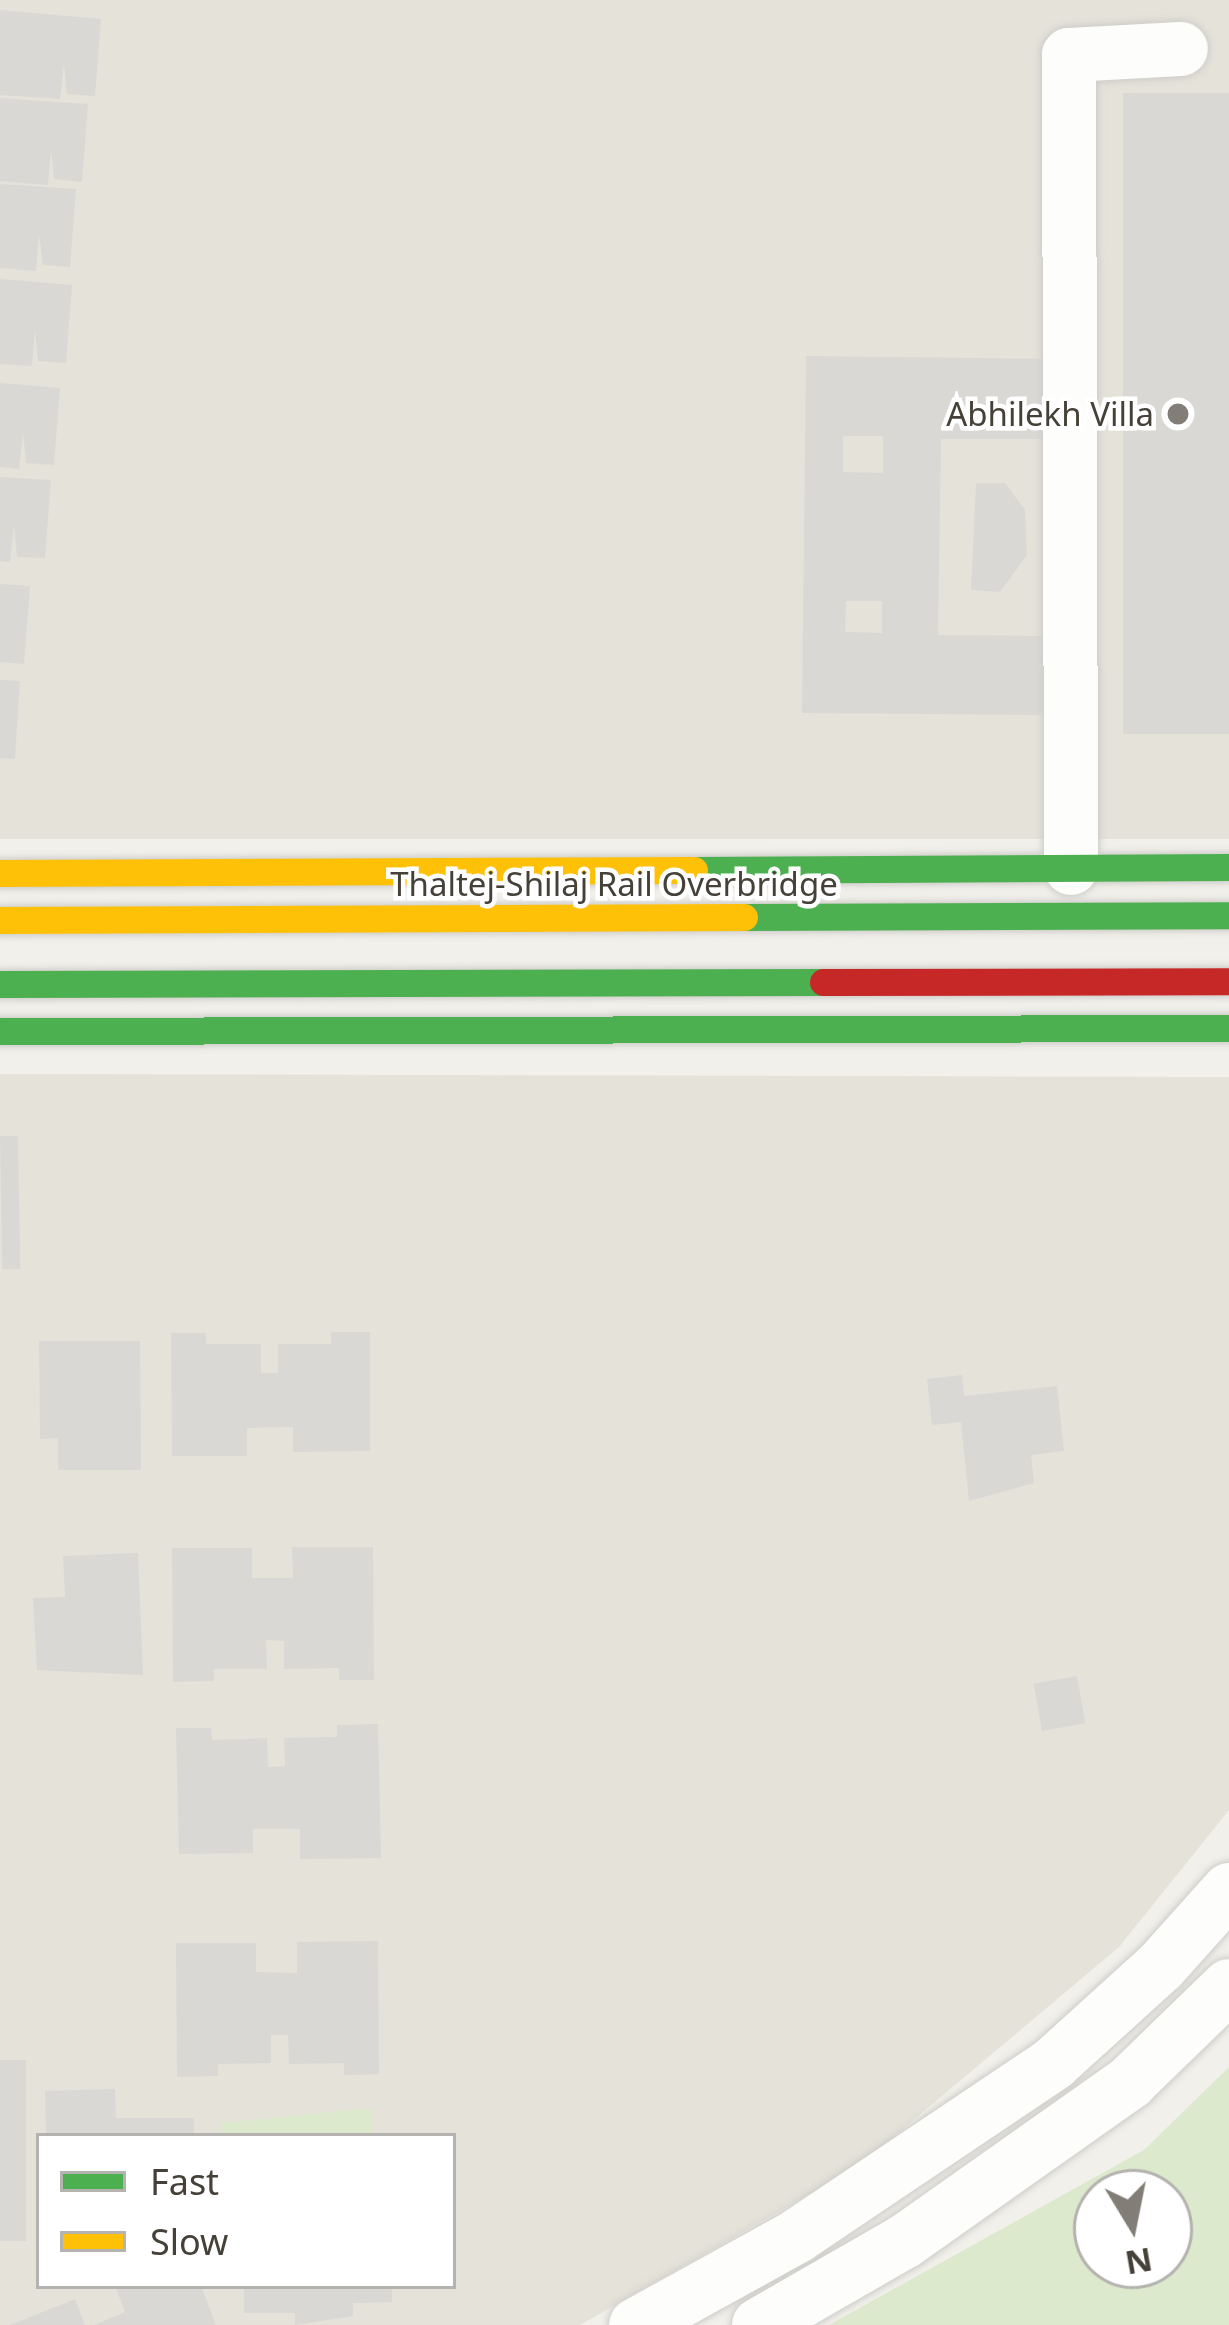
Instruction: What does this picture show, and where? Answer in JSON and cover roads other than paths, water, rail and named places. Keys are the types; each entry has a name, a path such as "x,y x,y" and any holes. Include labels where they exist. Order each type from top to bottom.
{"street":[{"path":"1072,868 1069,56 1181,50"},
{"path":"0,873 1229,867"},
{"name":"Thaltej-Shilaj Rail Overbridge","path":"0,920 1229,915"},
{"path":"0,984 1229,981"},
{"path":"0,1031 1229,1028"},
{"path":"636,2325 797,2236 1054,2063 1161,1966 1229,1890"},
{"path":"759,2325 905,2241 1081,2118 1178,2040 1229,1986"}],"place":[{"name":"Abhilekh Villa","path":"1178,414"}]}
